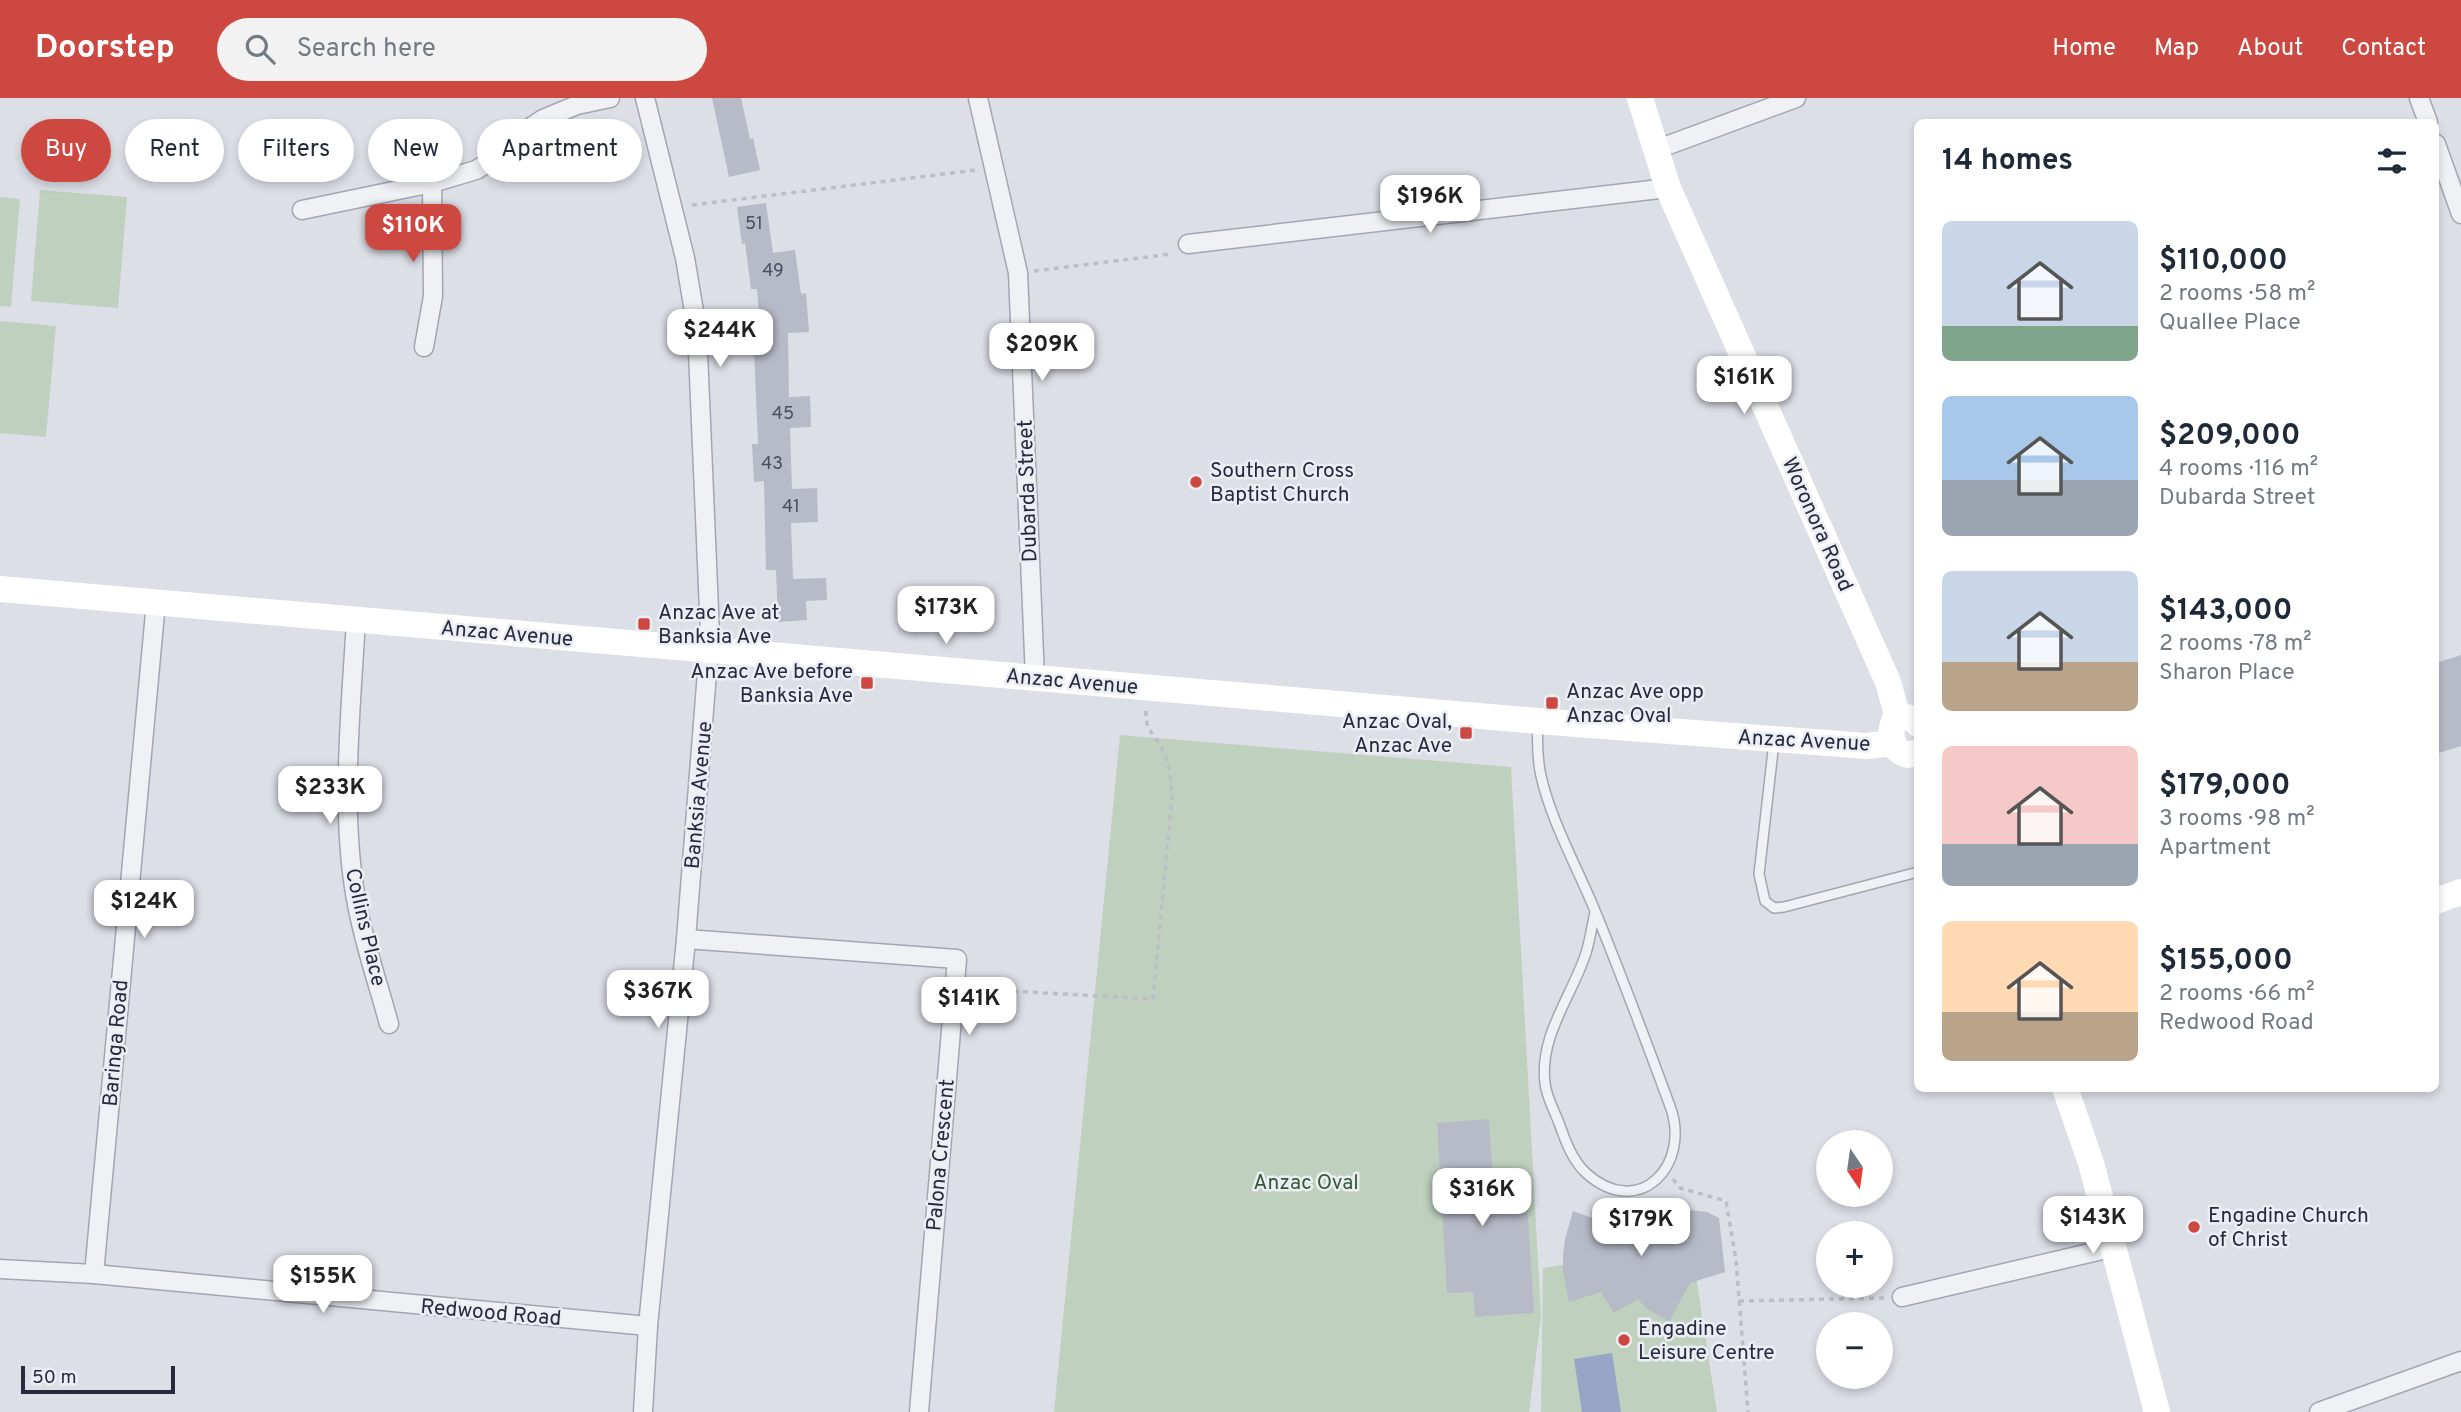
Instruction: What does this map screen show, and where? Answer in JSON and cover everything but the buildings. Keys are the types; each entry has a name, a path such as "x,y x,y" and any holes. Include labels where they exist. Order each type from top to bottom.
{"street":[{"path":"302,210 432,183 476,170 496,158 528,129 560,111 610,98"},
{"name":"Banksia Avenue","path":"643,1412 648,1326 686,939 709,650 700,363 692,291 645,98"},
{"name":"Dubarda Street","path":"978,98 1018,273 1035,678"},
{"name":"Woronora Road","path":"1640,98 1668,188 1888,682 1910,742"},
{"path":"1655,149 1796,98"},
{"path":"2419,98 2427,119"},
{"path":"2439,152 2461,214"},
{"path":"424,347 433,296 432,183"},
{"path":"1188,244 1668,188"},
{"name":"Anzac Avenue","path":"0,589 1538,721 1866,746 1910,742"},
{"name":"Baringa Road","path":"94,1274 156,602"},
{"name":"Collins Place","path":"356,620 349,762 351,867 356,901 389,1024"},
{"path":"2439,900 2461,892"},
{"name":"Palona Crescent","path":"686,939 957,959 919,1412"},
{"path":"2066,1092 2091,1163 2115,1247 2157,1412"},
{"path":"1902,1297 2115,1247"},
{"name":"Redwood Road","path":"0,1269 94,1274 648,1326"},
{"path":"2319,1412 2461,1361"}],"lane":[{"path":"1538,721 1537,754 1541,778 1595,912 1673,1114 1675,1149 1667,1170 1652,1185 1628,1192 1602,1186 1584,1172 1569,1150 1545,1084 1548,1041 1586,953 1595,912"},
{"path":"1775,739 1759,874 1765,901 1774,908 1914,873"}],"path":[{"path":"672,208 995,168"},
{"path":"1018,273 1176,254 1188,244"},
{"path":"954,988 1153,999 1172,797 1170,771 1162,748 1146,724 1148,687"},
{"path":"1667,1170 1680,1188 1726,1201 1736,1260 1748,1412"},
{"path":"1739,1301 1902,1297"}],"green space":[{"path":"40,190 127,197 118,308 31,301"},
{"path":"0,197 20,199 11,307 0,306"},
{"path":"0,321 56,326 46,437 0,433"},
{"name":"Anzac Oval","path":"1120,735 1511,767 1541,1316 1529,1412 1054,1412"},
{"name":"Engadine Leisure Centre","path":"1691,1244 1717,1412 1541,1412 1543,1268"}],"water":[{"path":"1612,1353 1621,1412 1582,1412 1574,1359"}],"place":[{"name":"Southern Cross Baptist Church","path":"1196,482"},
{"name":"Anzac Ave at Banksia Ave","path":"644,624"},
{"name":"Anzac Ave before Banksia Ave","path":"867,683"},
{"name":"Anzac Ave opp Anzac Oval","path":"1552,703"},
{"name":"Anzac Oval, Anzac Ave","path":"1466,733"},
{"name":"Engadine Church of Christ","path":"2194,1227"},
{"name":"Engadine Leisure Centre","path":"1624,1340"}]}
